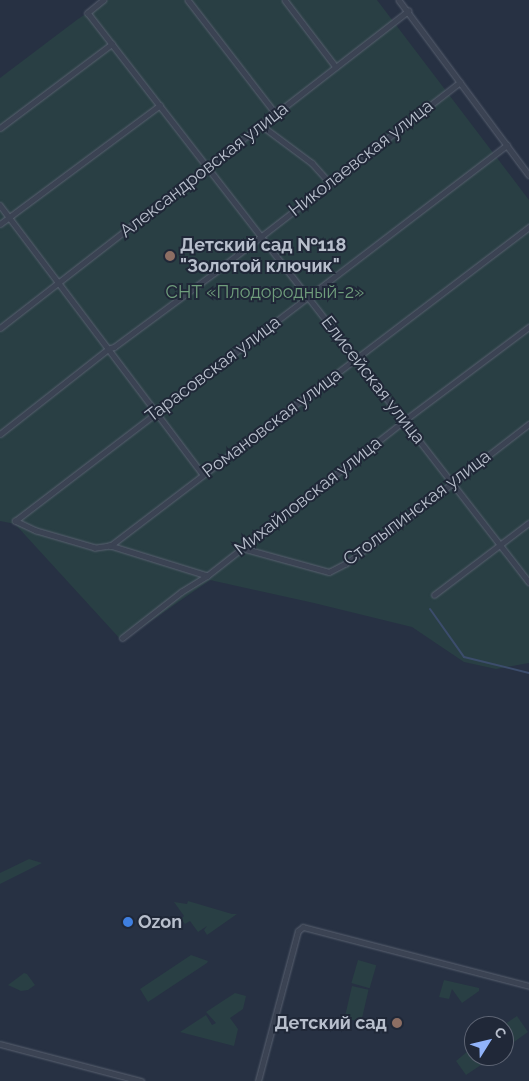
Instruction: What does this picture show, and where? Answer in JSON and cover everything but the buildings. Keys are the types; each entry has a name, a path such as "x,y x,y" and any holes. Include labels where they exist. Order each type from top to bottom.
{"street":[{"name":"Елисейская улица","path":"104,0 88,13 207,167 262,234 306,297 405,420 529,582"},
{"path":"188,0 276,114"},
{"path":"285,0 336,67"},
{"path":"399,0 529,175"},
{"name":"Александровская улица","path":"0,328 204,172 207,167 260,125 408,12"},
{"path":"0,128 112,44"},
{"name":"Николаевская улица","path":"0,434 108,349 114,347 214,273 460,82"},
{"path":"0,224 160,105"},
{"path":"260,125 312,163 329,182"},
{"name":"Тарасовская улица","path":"110,546 95,548 36,531 16,521 306,297 507,145"},
{"path":"0,206 204,474"},
{"name":"Романовская улица","path":"110,546 357,360 529,227"},
{"name":"Михайловская улица","path":"122,638 181,592 207,576 405,420 529,327"},
{"name":"Столыпинская улица","path":"242,548 329,572 345,564 393,529 529,424"},
{"path":"434,595 529,523"},
{"path":"110,546 207,576"},
{"path":"258,1081 298,931 302,927 529,986"},
{"path":"0,1044 141,1081"}],"green space":[{"name":"СНТ «Плодородный-2»","path":"108,0 377,0 529,200 529,663 496,669 464,662 412,627 210,580 122,641 15,524 0,521 0,78 78,19"},
{"path":"29,859 42,863 0,884 0,873"},
{"path":"188,901 237,914 207,935 204,930 207,926 198,932 190,921 185,924 181,919 184,916 174,902 187,904"},
{"path":"191,955 208,961 148,1002 140,989"},
{"path":"358,960 376,965 370,988 351,983"},
{"path":"24,973 27,974 35,985 28,990 21,991 8,985"},
{"path":"444,980 479,988 479,991 462,1003 452,989 449,999 439,997"},
{"path":"352,986 369,990 361,1022 345,1018"},
{"path":"235,993 246,996 243,1009 230,1018 238,1029 234,1046 180,1032 206,1015 212,1025 216,1023 206,1012"},
{"path":"517,1016 528,1032 514,1042 514,1018"},
{"path":"464,1054 464,1066 480,1066 466,1075 456,1061"}],"waterway":[{"path":"430,609 464,657 529,673"}],"place":[{"name":"Детский сад №118 \"Золотой ключик\"","path":"170,256"},
{"name":"Ozon","path":"128,922"},
{"name":"Детский сад","path":"397,1023"}]}
